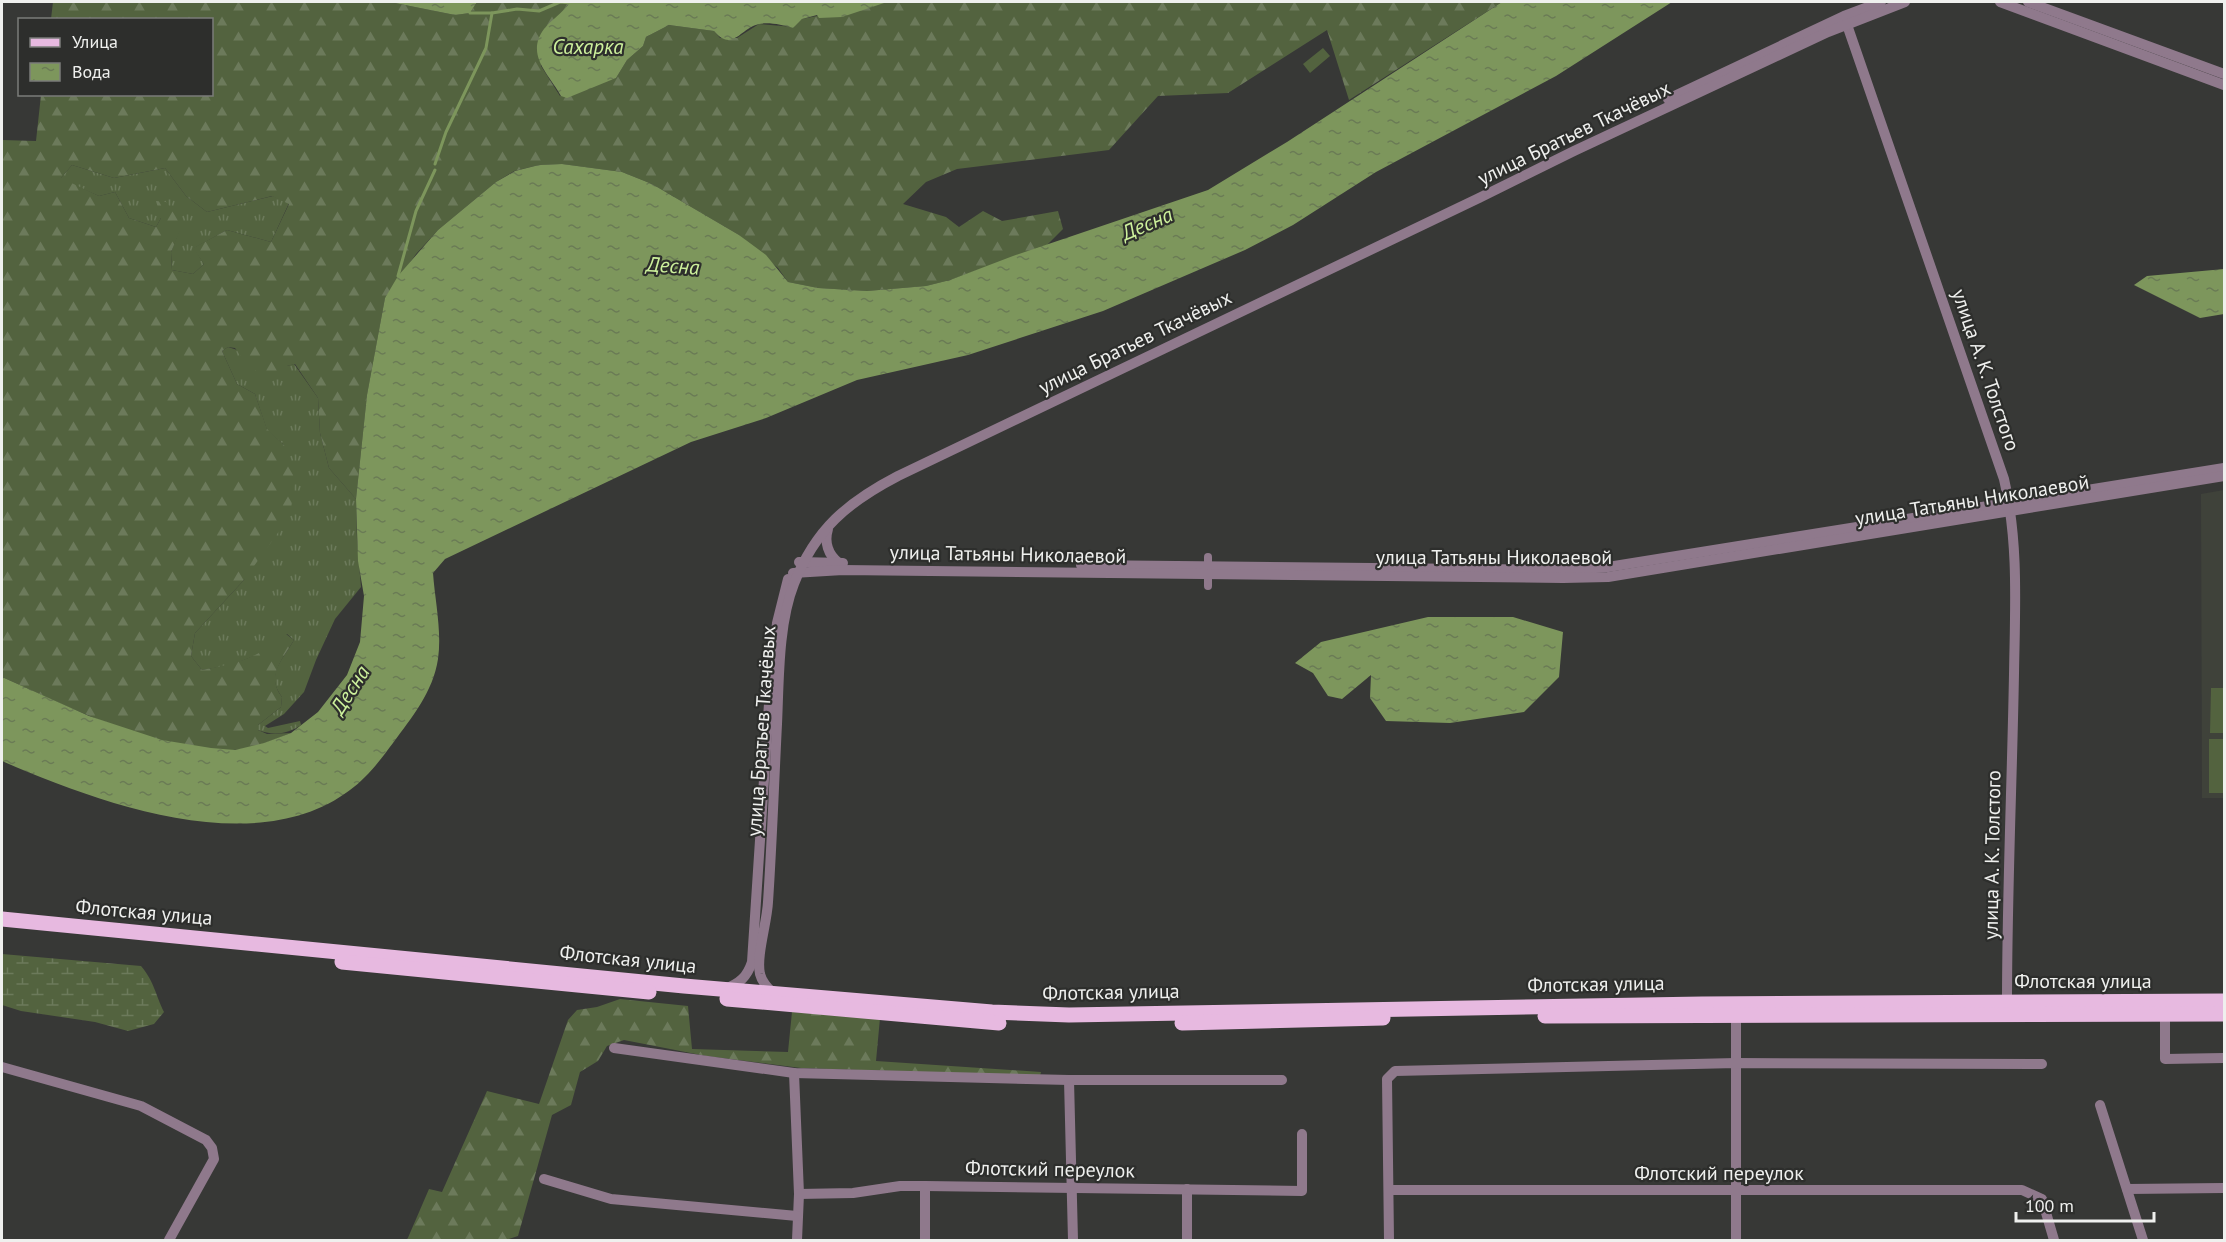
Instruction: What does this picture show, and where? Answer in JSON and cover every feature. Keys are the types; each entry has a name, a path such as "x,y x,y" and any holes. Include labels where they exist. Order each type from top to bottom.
{"main road":[{"name":"Флотская улица","path":"2,919 725,989 992,1012 1069,1015 1388,1008 2224,1001"},
{"name":"Флотская улица","path":"2,929 519,981 996,1023 1082,1024 1736,1015 2224,1014"}],"street":[{"name":"улица Братьев Ткачёвых","path":"725,989 738,984 748,974 752,962 774,644 782,598 825,518 862,487 1881,2"},
{"name":"улица Братьев Ткачёвых","path":"773,993 760,975 759,963 768,902 778,688 789,600 797,570 841,510 866,492 898,476 1479,198 1845,19 1905,2"},
{"path":"2000,2 2224,85"},
{"path":"2028,2 2224,74"},
{"name":"улица А. К. Толстого","path":"1845,19 2004,479 2010,507 2014,619 2007,1002"},
{"name":"улица Татьяны Николаевой","path":"797,570 839,566 1208,566 1571,579 1608,577 2224,468"},
{"name":"улица Татьяны Николаевой","path":"2010,507 2224,476"},
{"path":"797,570 813,573 839,566 826,544 830,523"},
{"path":"1208,566 1208,586"},
{"path":"2165,1014 2165,1059 2224,1058"},
{"path":"1736,1015 1736,1240"},
{"path":"614,1048 794,1073 1069,1080 1282,1080"},
{"path":"1389,1240 1388,1079 1395,1071 1736,1063 2042,1064"},
{"path":"2,1067 132,1103 195,1132 206,1140 212,1149 214,1159 168,1240"},
{"path":"794,1073 799,1194 798,1240"},
{"path":"1069,1080 1073,1240"},
{"path":"2100,1105 2143,1240"},
{"name":"Флотский переулок","path":"799,1194 854,1193 900,1186 1302,1191 1302,1134"},
{"path":"544,1179 611,1199 797,1216"},
{"path":"925,1186 925,1240"},
{"path":"2127,1189 2224,1188"},
{"path":"1187,1189 1187,1240"},
{"name":"Флотский переулок","path":"1389,1190 2022,1190 2038,1195 2044,1203 2054,1240"}],"shaded area":[{"path":"2224,490 2224,798 2202,798 2201,494"}],"green space":[{"path":"53,2 390,2 455,15 470,13 477,2 570,2 559,17 545,28 541,66 560,96 616,78 627,60 643,46 646,37 669,25 714,31 720,38 737,38 759,24 793,27 802,19 887,2 1502,2 1349,100 1327,30 1228,93 1158,96 1109,150 957,169 926,182 903,204 946,217 959,227 983,211 1002,221 1058,211 1063,229 1047,245 950,280 926,286 867,291 818,288 788,282 778,268 739,235 652,184 622,172 562,164 539,165 514,171 496,182 438,230 416,254 385,298 367,395 356,499 329,468 320,433 318,398 295,364 287,366 285,373 269,376 256,371 235,348 228,347 222,351 237,384 255,394 267,429 284,445 296,473 290,516 244,580 195,633 191,656 202,670 226,665 257,654 286,634 294,640 281,661 276,675 275,682 282,697 281,707 258,725 258,730 267,734 291,733 255,746 233,750 204,748 144,736 85,714 2,677 2,140 36,141 41,96 213,96 213,18 51,18","holes":["72,165 114,178 165,168 186,196 207,212 272,196 289,204 271,242 227,230 193,248 204,264 193,274 172,270 171,252 183,224 166,202 156,201 161,218 156,227 129,218 115,192 99,196 61,178"]},
{"path":"1323,48 1330,56 1310,73 1303,64"},
{"path":"72,165 114,178 165,168 186,196 207,212 273,196 289,203 271,242 227,230 194,248 204,264 193,274 172,270 171,252 182,224 161,218 156,227 129,218 115,192 99,196 60,179"},
{"path":"228,347 287,366 294,364 318,398 320,433 329,468 356,499 361,587 335,619 304,692 284,714 265,726 268,728 300,721 301,725 280,733 258,730 258,725 281,707 282,697 277,689 275,675 280,661 294,640 287,634 269,650 231,665 202,670 191,656 195,633 244,580 284,445 267,430 255,394 237,384 222,351"},
{"path":"2211,688 2224,688 2224,733 2210,733"},
{"path":"2209,739 2224,739 2224,793 2209,793"},
{"path":"2,954 141,966 152,983 164,1012 154,1024 128,1031 95,1022 21,1011 2,1005"},
{"path":"620,999 688,1006 692,1049 788,1052 792,1012 880,1018 876,1061 1041,1072 1040,1076 801,1068 706,1056 624,1040 607,1046 598,1061 580,1072 571,1105 552,1115 518,1236 506,1240 407,1240 429,1189 442,1192 487,1091 539,1104 568,1020 577,1010 597,1007"}],"water":[{"path":"390,2 477,2 470,13 455,15"},
{"name":"Сахарка","path":"570,2 887,2 842,17 819,18 817,15 802,19 793,28 759,24 752,26 732,40 726,40 714,31 669,25 646,37 643,46 627,60 616,78 567,98 561,96 545,72 537,47 544,29"},
{"name":"Десна","path":"1502,2 1672,2 1556,76 1376,172 1293,225 1245,250 1103,311 968,355 857,380 766,418 691,442 445,559 433,573 439,648 435,671 427,693 407,724 368,774 350,790 312,811 269,822 223,823 176,818 83,793 2,761 2,677 89,716 162,740 211,748 235,750 264,743 291,733 318,712 347,675 360,642 364,596 358,561 356,499 367,395 385,298 398,276 438,230 496,182 515,171 539,165 562,164 622,172 652,184 739,235 766,255 788,282 818,288 867,291 926,286 950,280 1013,256 1208,190 1287,142"},
{"path":"2224,269 2224,314 2200,318 2134,285 2147,276"},
{"path":"1428,617 1513,617 1563,632 1559,677 1524,712 1450,723 1386,721 1370,698 1371,675 1342,699 1328,696 1313,673 1295,663 1321,642"}],"waterway":[{"path":"470,13 492,13 517,9 539,11 560,2 570,3"},
{"path":"435,164 446,132 486,48 492,13"},
{"path":"398,276 416,211 435,170"}]}
